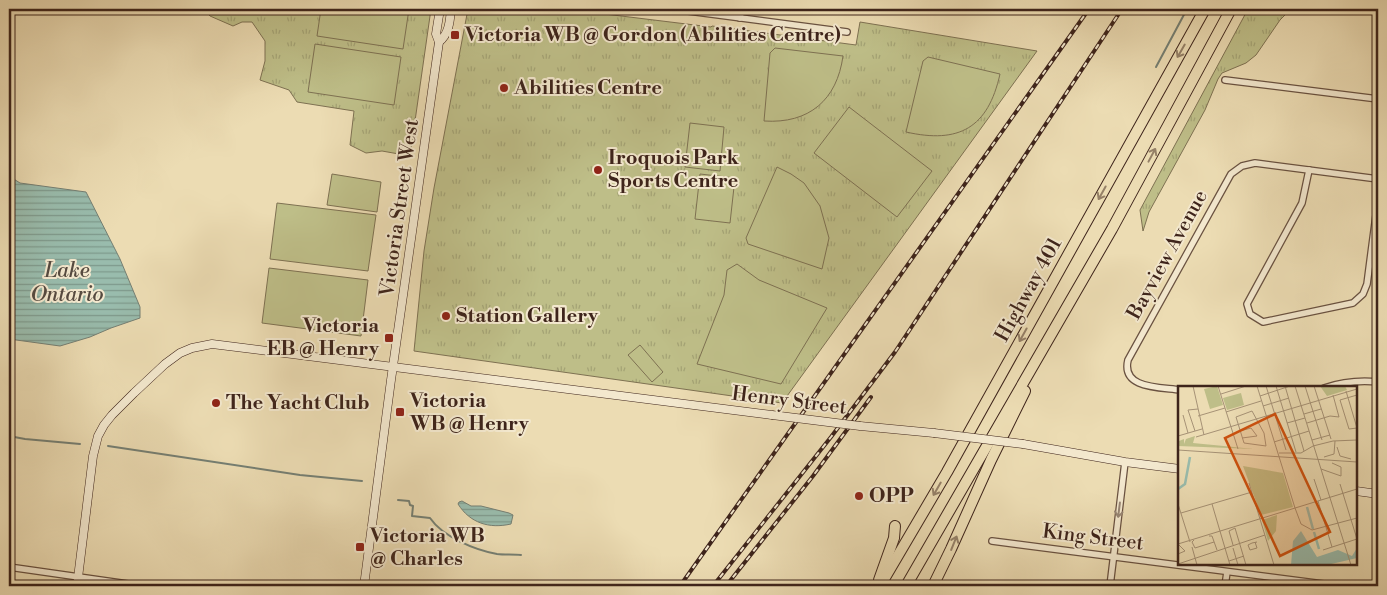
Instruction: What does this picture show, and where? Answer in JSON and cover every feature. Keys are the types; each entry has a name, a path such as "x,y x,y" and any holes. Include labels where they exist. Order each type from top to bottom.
{"highway":[{"name":"Highway 401","path":"880,586 947,472 1205,9"},
{"name":"Highway 401","path":"906,586 1112,229 1231,9"},
{"path":"933,586 1008,424 1112,229"},
{"path":"876,586 894,538 895,526"}],"main road":[{"name":"Victoria Street West","path":"440,9 436,34 440,42"},
{"name":"Victoria Street West","path":"364,586 440,42 446,35 451,10"},
{"name":"Henry Street","path":"77,586 93,456 98,436 112,415 173,358 192,348 212,344 860,426 1023,444 1126,462 1178,469"},
{"path":"1357,492 1378,494"}],"street":[{"path":"673,9 847,32"},
{"path":"740,18 742,9"},
{"path":"1225,80 1378,99"},
{"name":"Bayview Avenue","path":"1178,390 1137,383 1130,378 1126,366 1231,174 1242,166 1255,163 1309,170"},
{"path":"1378,179 1309,170 1302,203 1247,304 1250,314 1263,322 1352,303 1363,294 1367,284 1378,200"},
{"path":"1330,386 1356,381 1378,382"},
{"path":"1110,586 1126,462"},
{"name":"King Street","path":"992,541 1339,586"},
{"path":"9,567 142,586"},
{"path":"1225,586 1227,572"}],"green space":[{"path":"203,9 431,9 410,156 382,151 366,153 350,145 354,111 297,102 289,90 260,80 265,61 265,41 252,22 242,22 233,26 210,16"},
{"path":"321,9 409,9 403,49 317,36"},
{"path":"468,9 564,9 856,45 860,22 1037,51 782,403 414,351 424,251"},
{"path":"1248,9 1291,9 1280,20 1256,55 1246,63 1222,73 1218,79 1205,110 1149,212 1143,231 1140,210"},
{"path":"315,44 401,57 394,105 308,92"},
{"path":"775,48 843,56 840,72 834,85 827,97 818,106 794,118 780,121 764,121 770,53"},
{"path":"928,57 1000,74 988,108 968,128 941,136 906,132 923,61"},
{"path":"849,107 932,171 897,217 814,153"},
{"path":"690,123 724,127 720,171 685,167"},
{"path":"777,167 804,183 820,206 829,238 822,269 748,244 746,238"},
{"path":"332,174 381,182 377,212 327,205"},
{"path":"700,174 735,178 730,223 695,219"},
{"path":"277,203 376,215 368,271 270,259"},
{"path":"737,264 759,280 827,308 781,384 697,364 724,295 727,270"},
{"path":"269,268 368,280 361,336 262,323"},
{"path":"640,345 663,372 652,382 628,355"}],"water":[{"name":"Lake Ontario","path":"9,176 20,183 86,192 120,259 140,307 140,318 60,346 9,339"},
{"path":"462,501 471,506 481,506 509,513 513,515 511,524 495,526 474,520 458,504"}],"waterway":[{"path":"1156,67 1187,9"},
{"path":"9,436 80,444"},
{"path":"108,446 300,475 362,481"},
{"path":"398,500 409,501 410,505 413,506 412,516 430,518 443,531 460,542 497,554 521,555"}],"railway":[{"path":"680,586 1089,9"},
{"path":"713,586 831,437 895,352 1122,9"},
{"path":"726,586 813,476 871,397"}],"place":[{"name":"Victoria WB @ Gordon (Abilities Centre)","path":"455,35"},
{"name":"Abilities Centre","path":"504,88"},
{"name":"Iroquois Park Sports Centre","path":"598,170"},
{"name":"Station Gallery","path":"446,316"},
{"name":"Victoria EB @ Henry","path":"389,338"},
{"name":"The Yacht Club","path":"216,403"},
{"name":"Victoria WB @ Henry","path":"400,412"},
{"name":"OPP","path":"859,496"},
{"name":"Victoria WB @ Charles","path":"360,547"}]}
